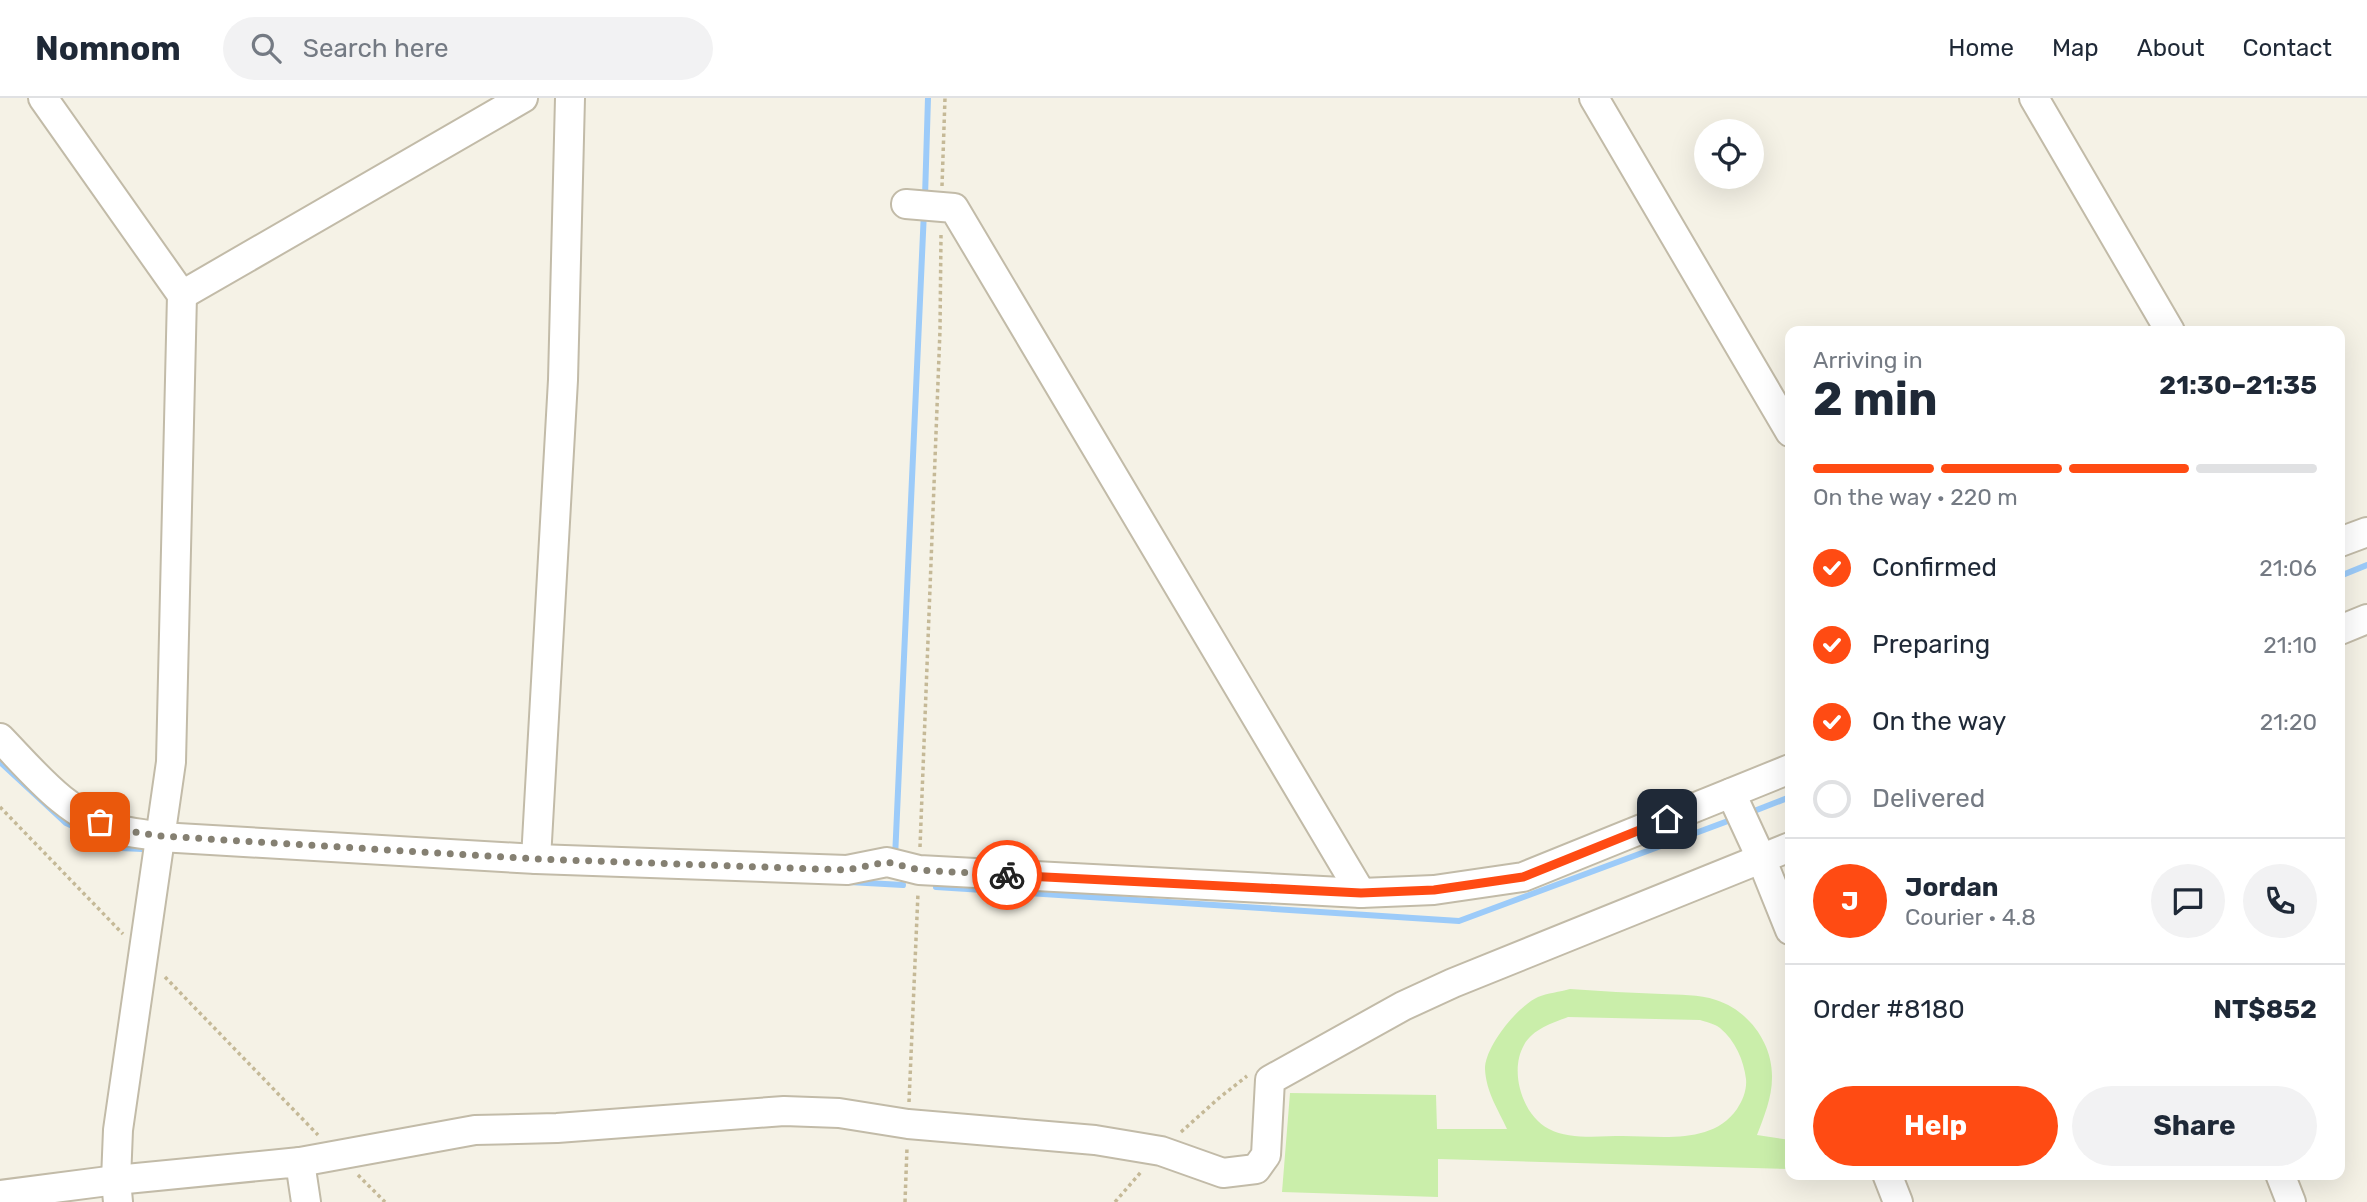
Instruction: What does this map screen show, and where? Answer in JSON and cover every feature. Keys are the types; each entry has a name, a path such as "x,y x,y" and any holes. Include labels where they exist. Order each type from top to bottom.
{"street":[{"path":"43,98 183,295 171,762 118,1130 117,1191"},
{"path":"183,295 523,98"},
{"path":"536,859 563,380 570,98"},
{"path":"1594,98 1785,423"},
{"path":"2034,98 2167,326"},
{"path":"924,205 954,208 1361,893"},
{"path":"2345,540 2367,532"},
{"path":"2345,628 2367,619"},
{"path":"0,738 55,795 85,816 116,829 160,836 536,859 847,870 905,867 1361,893 1434,890 1523,877 1738,808 1785,773"},
{"path":"1738,808 1785,918"},
{"path":"0,1195 117,1191 300,1162 475,1130 557,1128 784,1111 839,1113 908,1124 1095,1140 1146,1148 1223,1173 1256,1169 1266,1155 1270,1080 1403,1006 1454,983 1785,849"},
{"path":"300,1162 306,1202"},
{"path":"1889,1180 1898,1202"},
{"path":"2282,1180 2291,1202"}],"path":[{"path":"905,1202 908,1124 905,867 940,330 924,205 945,98"},
{"path":"0,807 385,1202"}],"green space":[{"path":"1570,989 1696,996 1716,1000 1738,1011 1763,1041 1771,1065 1771,1092 1757,1135 1785,1139 1785,1169 1438,1159 1438,1197 1282,1192 1290,1093 1436,1095 1437,1129 1507,1129 1488,1085 1486,1060 1496,1038 1512,1018 1530,1002","holes":["1568,1017 1700,1020 1718,1027 1730,1038 1741,1058 1746,1087 1737,1109 1714,1128 1700,1133 1669,1137 1576,1136 1549,1129 1532,1114 1525,1103 1518,1079 1520,1056 1528,1039 1549,1024"]}],"waterway":[{"path":"925,197 928,98"},
{"path":"895,858 924,211"},
{"path":"2345,574 2367,565"},
{"path":"0,762 66,823 121,848 142,849"},
{"path":"1749,813 1785,799"},
{"path":"936,887 1459,921 1736,818"},
{"path":"849,882 903,885"}],"way so far":[{"path":"100,822 116,829 160,836 536,859 847,870 887,862 919,870 1007,875"}],"route":[{"path":"1007,875 1361,893 1434,890 1523,877 1667,819"}]}
